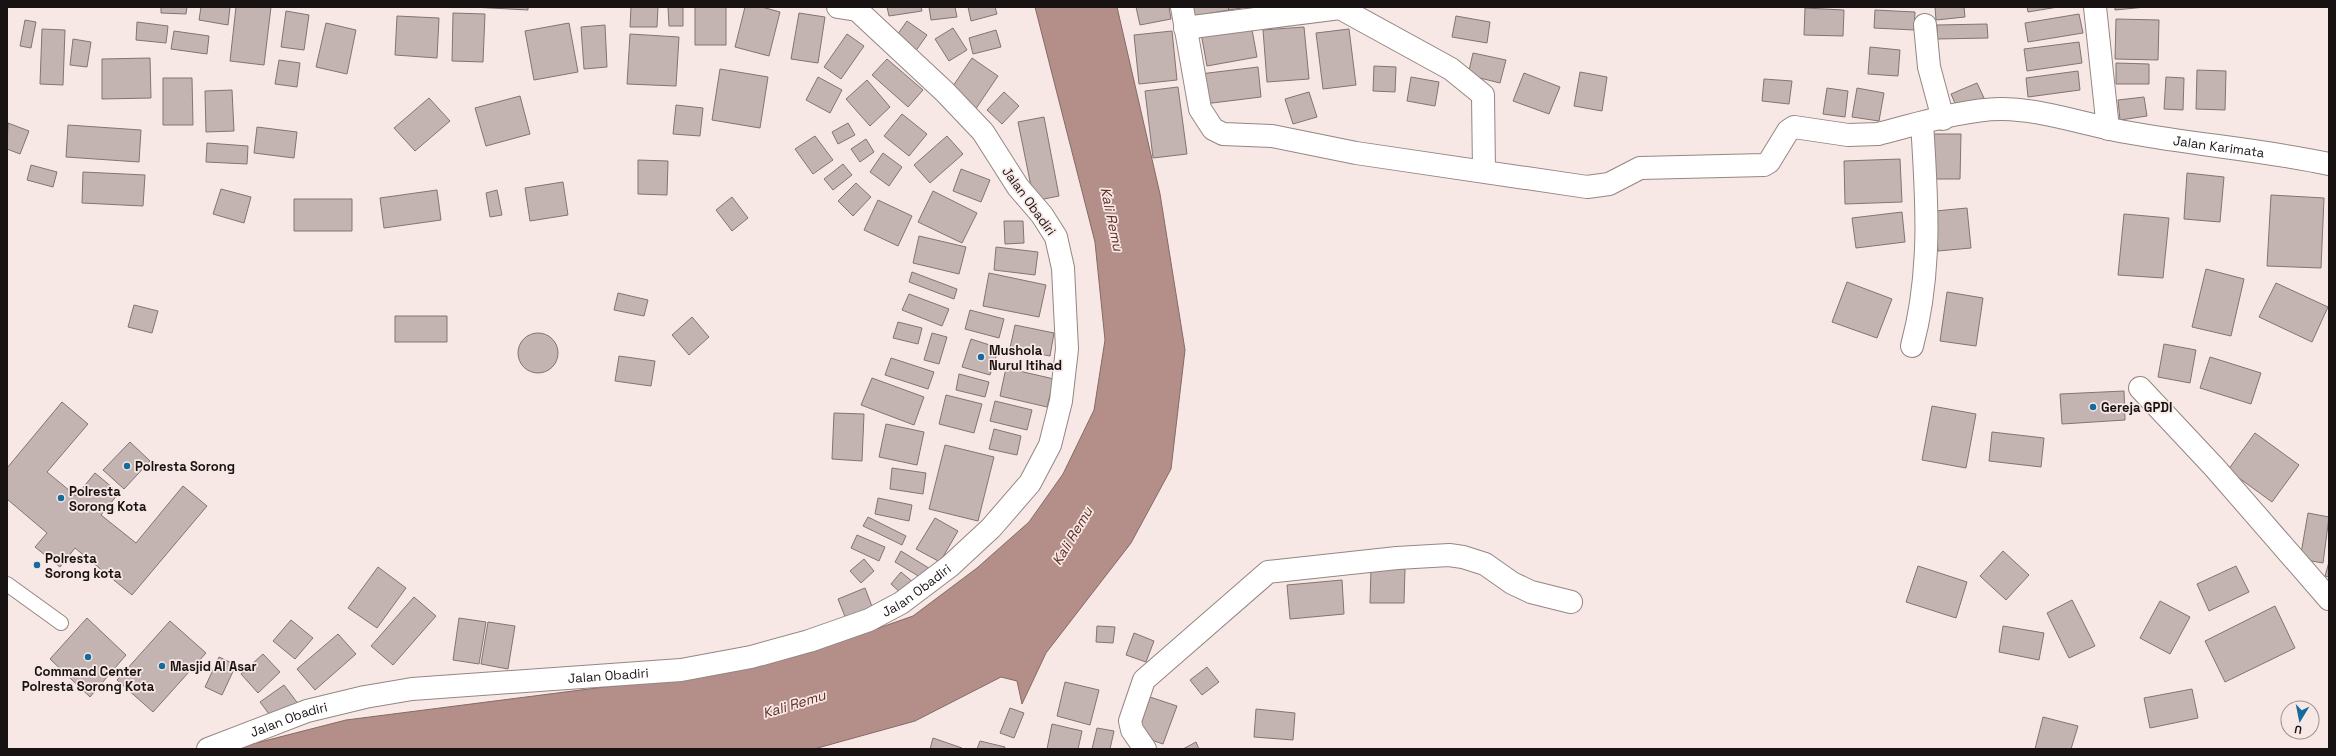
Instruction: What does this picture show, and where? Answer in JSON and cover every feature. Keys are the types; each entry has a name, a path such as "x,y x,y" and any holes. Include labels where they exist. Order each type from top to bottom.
{"street":[{"path":"1182,7 1200,109 1213,129 1223,134 1272,136 1356,153 1484,172 1484,94 1451,70 1340,8 1186,28"},
{"path":"2095,7 2108,129"},
{"name":"Jalan Obadiri","path":"208,749 307,711 365,697 412,689 681,670 751,657 808,641 869,620 901,603 950,566 990,528 1033,476 1050,445 1061,401 1067,349 1063,268 1056,237 1042,215 1018,187 983,132 945,92 850,8"},
{"path":"1912,346 1922,311 1926,276 1926,180 1933,121 1925,25"},
{"name":"Jalan Karimata","path":"1484,172 1587,187 1610,184 1640,168 1764,165 1769,162 1788,131 1794,127 1865,135 1980,110 2002,109 2059,116 2108,129 2329,164"},
{"path":"2140,388 2215,468 2329,599"},
{"path":"1145,749 1132,730 1130,721 1144,680 1268,572 1397,558 1449,555 1463,557 1485,564 1512,583 1531,592 1571,602"}],"lane":[{"path":"7,584 61,623"}],"water":[{"name":"Kali Remu","path":"1035,7 1117,7 1160,194 1185,350 1171,469 1131,543 1046,653 1022,704 1017,681 1001,677 915,721 814,749 233,749 346,720 675,678 833,644 913,616 977,568 1029,522 1063,474 1094,410 1105,340 1095,242"}],"building":[{"path":"161,7 187,7 186,14 161,13"},
{"path":"201,7 230,7 228,25 199,20"},
{"path":"236,7 271,7 264,65 230,61"},
{"path":"472,7 528,7 528,10"},
{"path":"631,7 658,7 657,27 630,27"},
{"path":"668,7 683,7 683,26 669,26"},
{"path":"695,7 726,7 726,45 695,45"},
{"path":"745,7 762,7 780,12 769,56 735,47"},
{"path":"887,7 921,7 922,11 889,16"},
{"path":"929,7 955,7 957,17 931,20"},
{"path":"968,7 995,7 997,14 971,21"},
{"path":"1136,7 1169,7 1171,19 1140,25"},
{"path":"1193,7 1228,7 1229,10 1194,16"},
{"path":"1228,7 1248,7 1229,10"},
{"path":"1935,7 1964,7 1965,17 1936,20"},
{"path":"2027,7 2058,7 2028,12"},
{"path":"2115,7 2146,7 2115,10"},
{"path":"1805,8 1844,10 1843,36 1804,35"},
{"path":"1875,10 1915,12 1914,30 1874,28"},
{"path":"286,11 309,15 304,50 281,47"},
{"path":"453,13 485,14 483,62 452,61"},
{"path":"799,13 825,17 818,63 791,59"},
{"path":"2079,14 2083,33 2028,42 2025,23"},
{"path":"397,16 439,18 437,58 395,55"},
{"path":"1456,16 1490,22 1487,43 1452,37"},
{"path":"2116,19 2159,20 2158,60 2115,59"},
{"path":"25,20 36,22 31,48 20,46"},
{"path":"907,21 927,35 915,52 895,38"},
{"path":"137,22 168,26 166,43 136,40"},
{"path":"326,23 356,30 347,74 316,67"},
{"path":"569,23 578,72 534,80 525,31"},
{"path":"1251,24 1257,57 1207,66 1201,33"},
{"path":"1987,24 1988,38 1937,39 1937,25"},
{"path":"605,25 607,67 584,69 581,27"},
{"path":"1304,27 1309,79 1267,82 1263,30"},
{"path":"953,28 967,50 949,61 935,39"},
{"path":"42,29 65,30 63,85 40,84"},
{"path":"1349,29 1356,85 1323,89 1316,33"},
{"path":"996,30 1001,47 973,54 969,38"},
{"path":"174,31 209,36 207,54 171,49"},
{"path":"1172,31 1177,80 1139,84 1134,35"},
{"path":"630,34 679,37 676,86 627,84"},
{"path":"847,34 864,46 841,79 824,67"},
{"path":"73,39 91,42 87,67 70,65"},
{"path":"2079,42 2082,63 2027,71 2024,49"},
{"path":"1870,47 1900,50 1898,76 1868,74"},
{"path":"1473,53 1506,60 1500,83 1468,75"},
{"path":"150,58 151,98 102,99 102,59"},
{"path":"972,58 998,76 975,110 949,92"},
{"path":"887,59 923,90 908,107 872,75"},
{"path":"279,60 300,63 297,87 275,84"},
{"path":"2116,63 2149,64 2149,84 2116,84"},
{"path":"1374,66 1396,67 1395,92 1373,91"},
{"path":"1258,67 1261,97 1204,104 1200,74"},
{"path":"720,69 768,77 760,128 712,120"},
{"path":"2197,70 2226,71 2225,110 2196,109"},
{"path":"2078,71 2080,90 2028,97 2026,78"},
{"path":"1580,72 1607,77 1602,111 1574,106"},
{"path":"1524,73 1560,87 1549,114 1513,101"},
{"path":"818,77 842,90 830,113 806,100"},
{"path":"1411,77 1439,82 1435,106 1407,101"},
{"path":"2166,77 2184,78 2183,110 2164,109"},
{"path":"163,78 192,78 193,125 163,125"},
{"path":"1764,79 1792,81 1789,104 1762,101"},
{"path":"867,80 890,107 870,126 846,99"},
{"path":"1977,83 1984,98 1958,110 1951,94"},
{"path":"1178,87 1187,154 1153,158 1145,91"},
{"path":"1827,88 1848,91 1845,117 1823,114"},
{"path":"1857,88 1884,93 1879,121 1852,117"},
{"path":"232,90 234,131 206,132 205,91"},
{"path":"1004,92 1019,106 1002,124 987,110"},
{"path":"1309,92 1317,117 1293,124 1285,99"},
{"path":"520,96 530,134 486,146 475,108"},
{"path":"2144,97 2147,116 2120,120 2118,100"},
{"path":"429,98 450,121 415,151 394,128"},
{"path":"676,105 703,108 700,136 673,134"},
{"path":"902,114 927,134 909,156 884,136"},
{"path":"1044,117 1059,196 1034,201 1018,122"},
{"path":"8,123 29,131 20,154 7,149"},
{"path":"848,123 855,135 838,144 832,132"},
{"path":"68,125 141,130 139,162 66,157"},
{"path":"257,127 297,132 294,158 254,153"},
{"path":"1931,134 1961,134 1960,179 1931,179"},
{"path":"815,136 833,160 813,174 795,149"},
{"path":"947,136 963,154 930,183 914,165"},
{"path":"866,139 874,152 860,162 851,149"},
{"path":"207,143 248,146 247,164 206,162"},
{"path":"883,153 902,167 889,186 870,172"},
{"path":"1900,159 1902,202 1845,204 1844,161"},
{"path":"638,160 668,161 667,195 638,194"},
{"path":"843,164 852,175 833,190 824,179"},
{"path":"31,165 57,172 53,187 27,180"},
{"path":"961,169 990,180 981,202 953,191"},
{"path":"83,172 145,175 143,206 82,203"},
{"path":"2187,173 2224,177 2220,222 2184,219"},
{"path":"563,182 568,215 530,221 525,188"},
{"path":"856,183 871,197 853,216 838,201"},
{"path":"221,189 251,197 244,223 213,214"},
{"path":"437,190 441,220 384,228 380,198"},
{"path":"497,190 502,215 490,217 486,193"},
{"path":"933,191 977,213 962,243 918,222"},
{"path":"2271,195 2324,198 2321,268 2267,266"},
{"path":"732,197 748,218 732,231 716,210"},
{"path":"294,199 352,199 352,231 294,231"},
{"path":"878,200 912,216 898,246 864,230"},
{"path":"1967,208 1971,248 1938,251 1935,211"},
{"path":"1902,212 1905,242 1856,248 1852,218"},
{"path":"2124,214 2169,218 2163,278 2118,275"},
{"path":"1004,221 1023,221 1024,243 1005,244"},
{"path":"919,236 966,247 959,274 913,263"},
{"path":"996,247 1038,252 1035,275 994,270"},
{"path":"2206,269 2244,279 2231,336 2192,327"},
{"path":"912,272 957,289 954,299 909,282"},
{"path":"989,273 1046,285 1039,317 983,306"},
{"path":"1847,282 1892,299 1877,338 1832,322"},
{"path":"2276,283 2328,307 2312,342 2259,317"},
{"path":"1947,292 1983,298 1976,346 1940,341"},
{"path":"618,293 648,300 644,316 614,310"},
{"path":"909,294 949,309 942,326 902,310"},
{"path":"134,305 158,311 152,333 128,327"},
{"path":"970,310 1004,319 999,338 965,329"},
{"path":"395,316 447,316 447,342 395,342"},
{"path":"692,317 709,337 689,355 672,335"},
{"path":"898,322 922,328 918,344 893,338"},
{"path":"1015,325 1054,333 1050,356 1010,348"},
{"path":"542,333 549,336 555,342 558,353 557,361 549,370 542,373 534,373 527,370 519,361 518,349 521,342 530,334"},
{"path":"932,333 947,337 939,364 924,360"},
{"name":"Mushola Nurul Itihad","path":"971,339 999,348 990,375 962,367"},
{"path":"2164,344 2196,350 2190,383 2158,377"},
{"path":"619,356 655,361 651,386 615,381"},
{"path":"2210,357 2261,373 2251,404 2200,388"},
{"path":"891,358 934,372 928,389 885,375"},
{"path":"1006,368 1054,379 1047,407 1000,396"},
{"path":"959,374 989,382 985,397 956,390"},
{"path":"872,378 924,397 914,425 861,405"},
{"name":"Gereja GPDI","path":"2124,391 2125,420 2062,424 2060,394"},
{"path":"946,395 982,404 974,433 939,424"},
{"path":"995,401 1032,410 1027,430 990,421"},
{"name":"Polresta Sorong Kota","path":"62,402 88,424 47,472 76,496 95,473 119,493 101,515 136,543 183,486 207,506 132,595 75,548 60,567 35,547 47,533 7,499 7,468"},
{"path":"1932,406 1976,414 1966,468 1922,460"},
{"path":"834,413 864,414 862,461 832,459"},
{"path":"886,424 924,432 917,465 879,457"},
{"path":"994,429 1021,436 1017,455 989,449"},
{"path":"1992,432 2044,438 2041,467 1989,461"},
{"path":"2255,433 2299,465 2272,502 2228,470"},
{"name":"Polresta Sorong","path":"130,442 150,461 124,489 103,470"},
{"path":"945,445 994,457 978,521 929,509"},
{"path":"892,468 926,473 923,494 890,489"},
{"path":"878,498 912,505 909,521 875,514"},
{"path":"2308,513 2329,517 2323,563 2300,559"},
{"path":"868,517 906,536 902,545 863,526"},
{"path":"935,518 958,531 940,562 916,549"},
{"path":"857,535 885,547 879,561 851,548"},
{"path":"901,551 932,570 925,580 895,562"},
{"path":"2003,551 2029,575 2006,600 1980,576"},
{"path":"864,559 874,571 861,583 850,571"},
{"path":"2329,562 2329,577 2325,576"},
{"path":"1918,566 1967,582 1956,618 1906,602"},
{"path":"2236,566 2249,592 2209,611 2197,584"},
{"path":"378,567 406,588 377,628 348,608"},
{"path":"1371,568 1405,569 1404,603 1370,603"},
{"path":"901,572 914,583 903,595 891,584"},
{"path":"1342,580 1344,614 1290,619 1287,585"},
{"path":"865,588 873,609 846,619 838,599"},
{"path":"414,597 436,616 393,665 371,646"},
{"path":"2072,600 2095,646 2069,658 2047,613"},
{"path":"2160,601 2190,617 2170,654 2140,638"},
{"path":"2275,606 2295,648 2225,682 2205,641"},
{"name":"Command Center Polresta Sorong Kota","path":"87,618 126,655 90,697 50,659"},
{"path":"459,618 486,622 479,664 453,660"},
{"path":"291,620 313,638 295,659 273,641"},
{"name":"Masjid Al Asar","path":"170,621 206,653 153,712 117,680"},
{"path":"488,622 515,626 508,669 481,664"},
{"path":"1097,626 1115,627 1113,643 1096,642"},
{"path":"2003,626 2044,633 2039,660 1999,652"},
{"path":"1134,633 1154,641 1146,662 1126,655"},
{"path":"338,634 356,654 315,690 297,669"},
{"path":"263,654 280,672 258,693 241,674"},
{"path":"219,657 236,665 222,695 205,687"},
{"path":"1207,667 1219,682 1202,695 1190,680"},
{"path":"1065,682 1099,690 1090,725 1057,716"},
{"path":"284,685 299,705 275,722 260,702"},
{"path":"2192,689 2198,718 2150,728 2144,698"},
{"path":"1150,697 1177,706 1163,744 1137,735"},
{"path":"1010,708 1024,713 1014,738 1000,733"},
{"path":"1256,709 1295,713 1293,740 1254,737"},
{"path":"2043,717 2078,726 2071,749 2035,749"},
{"path":"1052,724 1082,731 1078,749 1047,749"},
{"path":"1097,728 1114,731 1110,749 1092,749"},
{"path":"933,738 962,748 962,749 930,749"},
{"path":"980,741 1005,747 1004,749 977,749"},
{"path":"1196,742 1199,749 1183,749"}],"place":[{"name":"Mushola Nurul Itihad","path":"981,357"},
{"name":"Gereja GPDI","path":"2093,407"},
{"name":"Polresta Sorong","path":"127,466"},
{"name":"Polresta Sorong Kota","path":"61,498"},
{"name":"Polresta Sorong kota","path":"37,565"},
{"name":"Command Center Polresta Sorong Kota","path":"88,657"},
{"name":"Masjid Al Asar","path":"162,666"}]}
